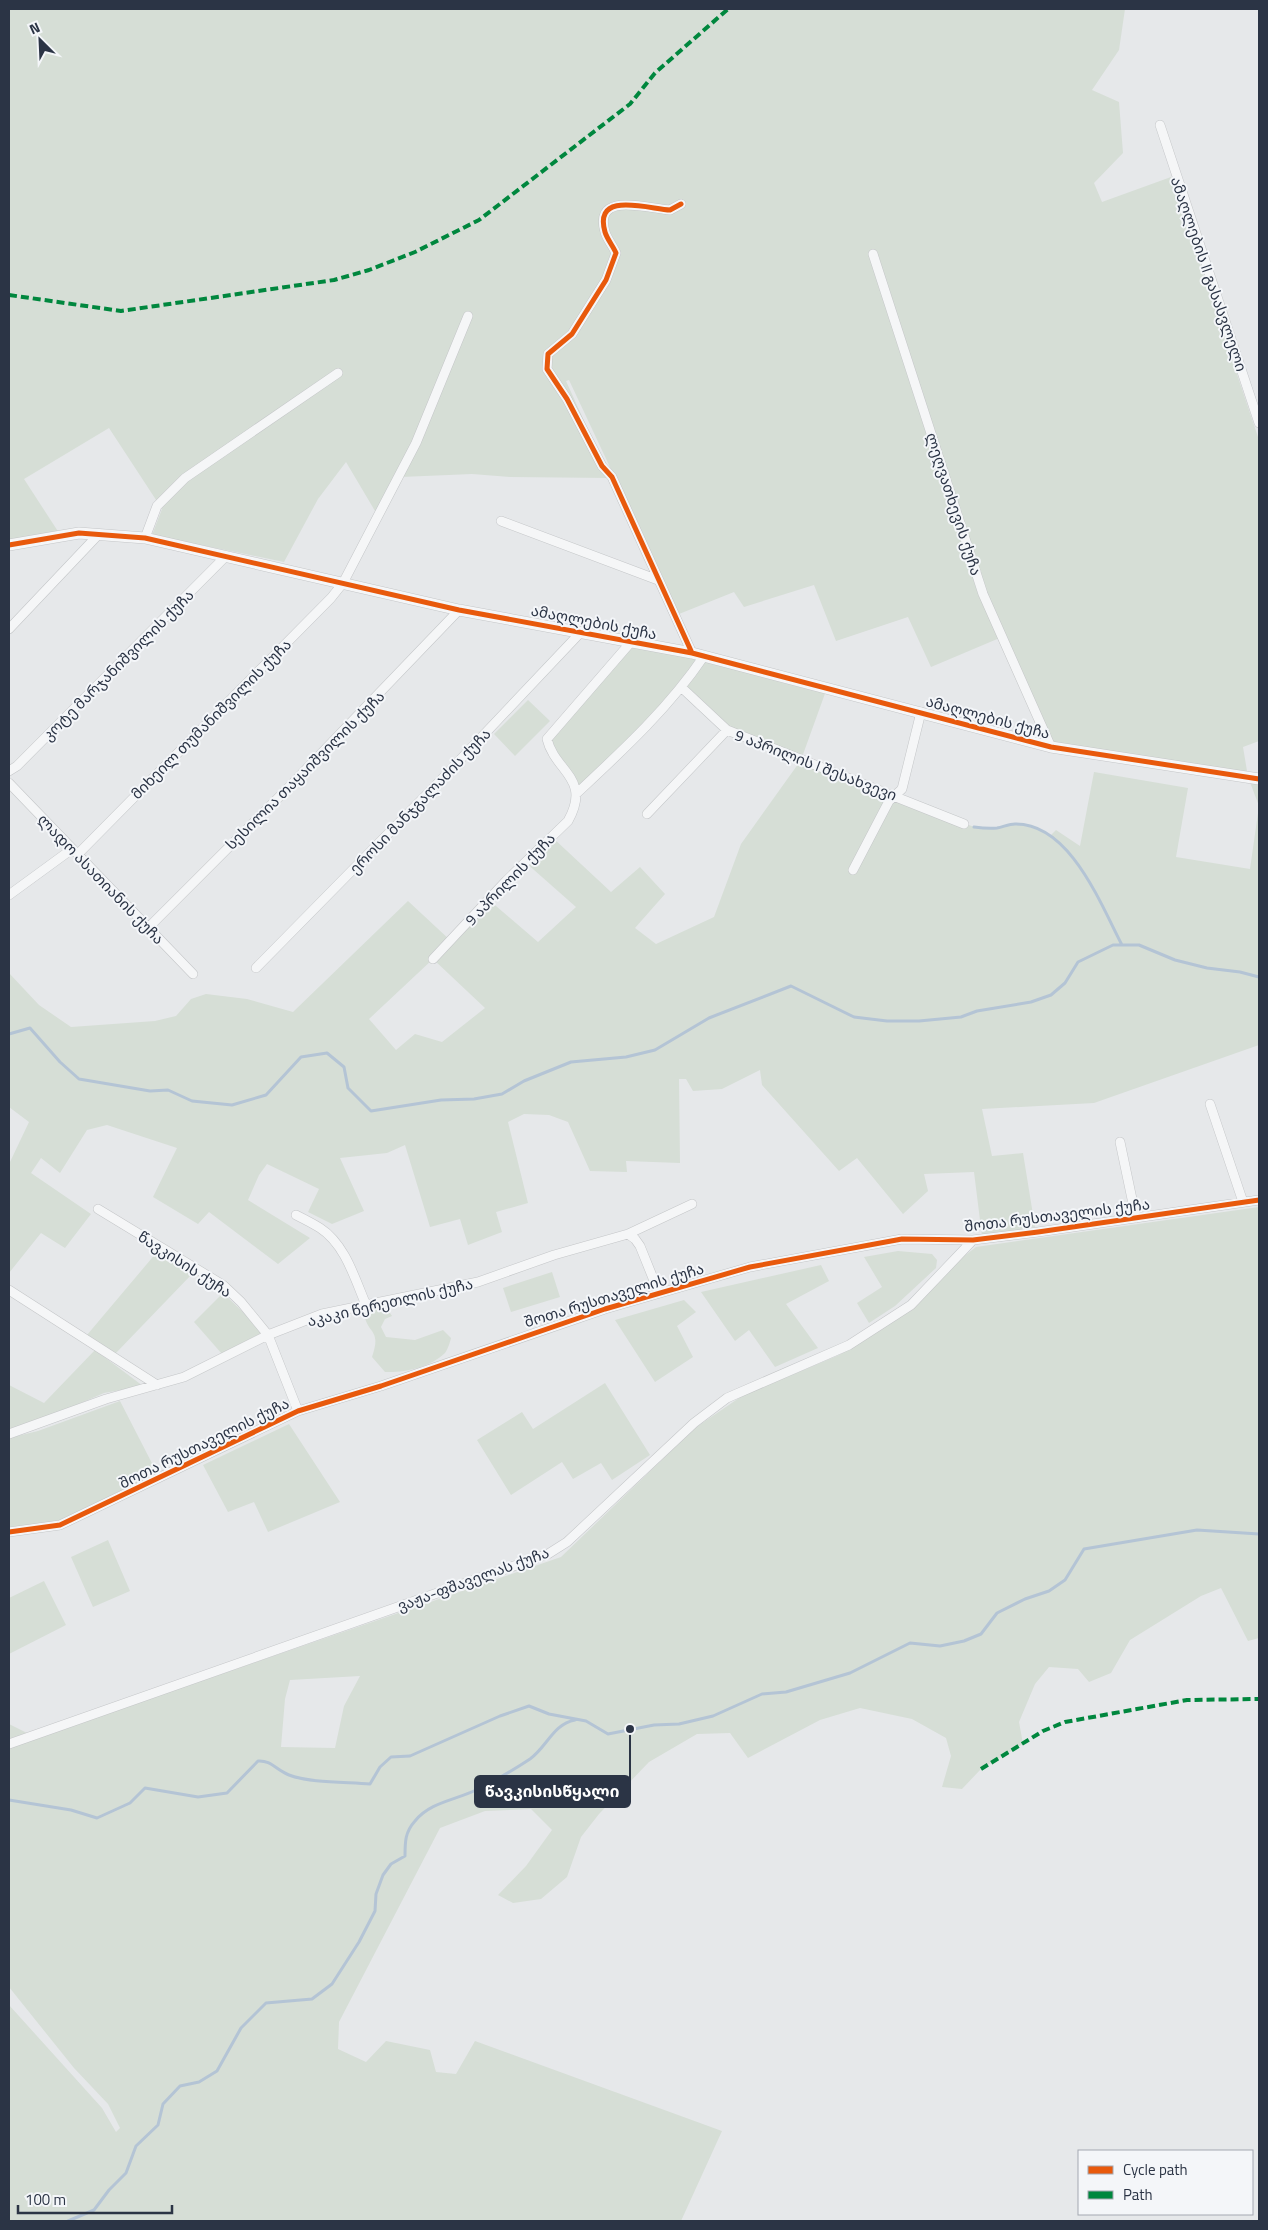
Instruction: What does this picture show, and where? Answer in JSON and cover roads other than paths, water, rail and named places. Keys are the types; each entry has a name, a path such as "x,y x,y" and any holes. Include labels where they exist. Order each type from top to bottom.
{"street":[{"name":"ამაღლების II გასასვლელი","path":"1160,125 1259,423"},
{"path":"681,204 670,210 621,203 608,210 604,219 605,234 616,253 606,280 572,334 548,354 547,369 567,399 602,466 612,477 692,653"},
{"name":"ლეღვათხევის ქუჩა","path":"873,254 983,594 1051,748"},
{"name":"მიხეილ თუმანიშვილის ქუჩა","path":"9,895 75,851 324,605 343,583 416,442 468,316"},
{"path":"145,538 157,506 185,478 338,373"},
{"path":"501,521 658,580"},
{"name":"ამაღლების ქუჩა","path":"9,545 79,533 145,538 459,610 692,653 921,712 1051,748 1259,779"},
{"path":"9,629 99,534"},
{"name":"კოტე მარჯანიშვილის ქუჩა","path":"9,771 17,766 226,556"},
{"name":"სესილია თაყაიშვილის ქუჩა","path":"148,928 296,780 459,610"},
{"name":"ეროსი მანჯგალაძის ქუჩა","path":"256,968 440,781 581,632"},
{"path":"576,794 573,780 548,746 547,739 631,642"},
{"path":"576,794 681,687 704,656"},
{"name":"9 აპრილის I შესახვევი","path":"681,687 727,730 964,824"},
{"path":"853,870 889,801 902,789 921,712"},
{"path":"647,814 727,730"},
{"name":"ლადო ასათიანის ქუჩა","path":"9,783 193,974"},
{"name":"9 აპრილის ქუჩა","path":"433,959 506,882 568,821 574,810 576,794"},
{"path":"1210,1104 1242,1202"},
{"path":"1120,1142 1136,1218"},
{"name":"შოთა რუსთაველის ქუჩა","path":"9,1532 60,1526 298,1411 381,1386 504,1342 658,1293 750,1267 902,1239 972,1240 1259,1200"},
{"name":"აკაკი წერეთლის ქუჩა","path":"9,1434 106,1398 157,1385 192,1373 268,1334 322,1314 478,1282 554,1255 628,1234 692,1204"},
{"name":"წავკისის ქუჩა","path":"98,1209 223,1285 268,1334 298,1411"},
{"path":"296,1215 321,1229 336,1244 348,1264 366,1305"},
{"path":"628,1234 640,1246 658,1293"},
{"name":"ვაჟა-ფშაველას ქუჩა","path":"9,1744 548,1554 567,1542 694,1423 727,1398 849,1345 911,1305 972,1240"},
{"path":"9,1290 157,1385"}],"waterway":[{"path":"974,827 999,828 1015,824 1035,827 1052,837 1067,851 1081,869 1122,945"},
{"path":"9,1034 30,1028 60,1062 79,1079 150,1091 168,1090 192,1101 232,1105 266,1095 301,1057 327,1053 344,1067 348,1088 371,1111 441,1100 474,1099 502,1094 524,1081 571,1062 626,1057 655,1050 709,1018 791,986 854,1017 887,1021 919,1021 961,1017 977,1011 1031,1002 1051,995 1065,983 1078,962 1113,945 1139,945 1175,960 1259,977"},
{"path":"9,1800 71,1810 97,1818 130,1803 145,1788 198,1797 227,1793 258,1761 267,1762 284,1773 297,1778 370,1784 380,1767 391,1757 410,1756 500,1716 529,1706 549,1714 586,1721 608,1734 654,1725 679,1724 713,1716 762,1694 786,1692 850,1673 910,1643 940,1646 964,1641 981,1634 997,1613 1025,1599 1049,1591 1065,1580 1084,1549 1197,1530 1259,1534"},
{"path":"68,2221 94,2210 109,2190 126,2173 136,2146 158,2125 163,2104 180,2086 199,2082 217,2071 241,2028 266,2003 312,1999 332,1984 359,1942 375,1911 376,1894 383,1875 391,1864 405,1856 407,1833 421,1815 436,1805 476,1790 530,1759 561,1726 575,1720"}],"place":[{"name":"წავკისისწყალი","path":"630,1729"}]}
